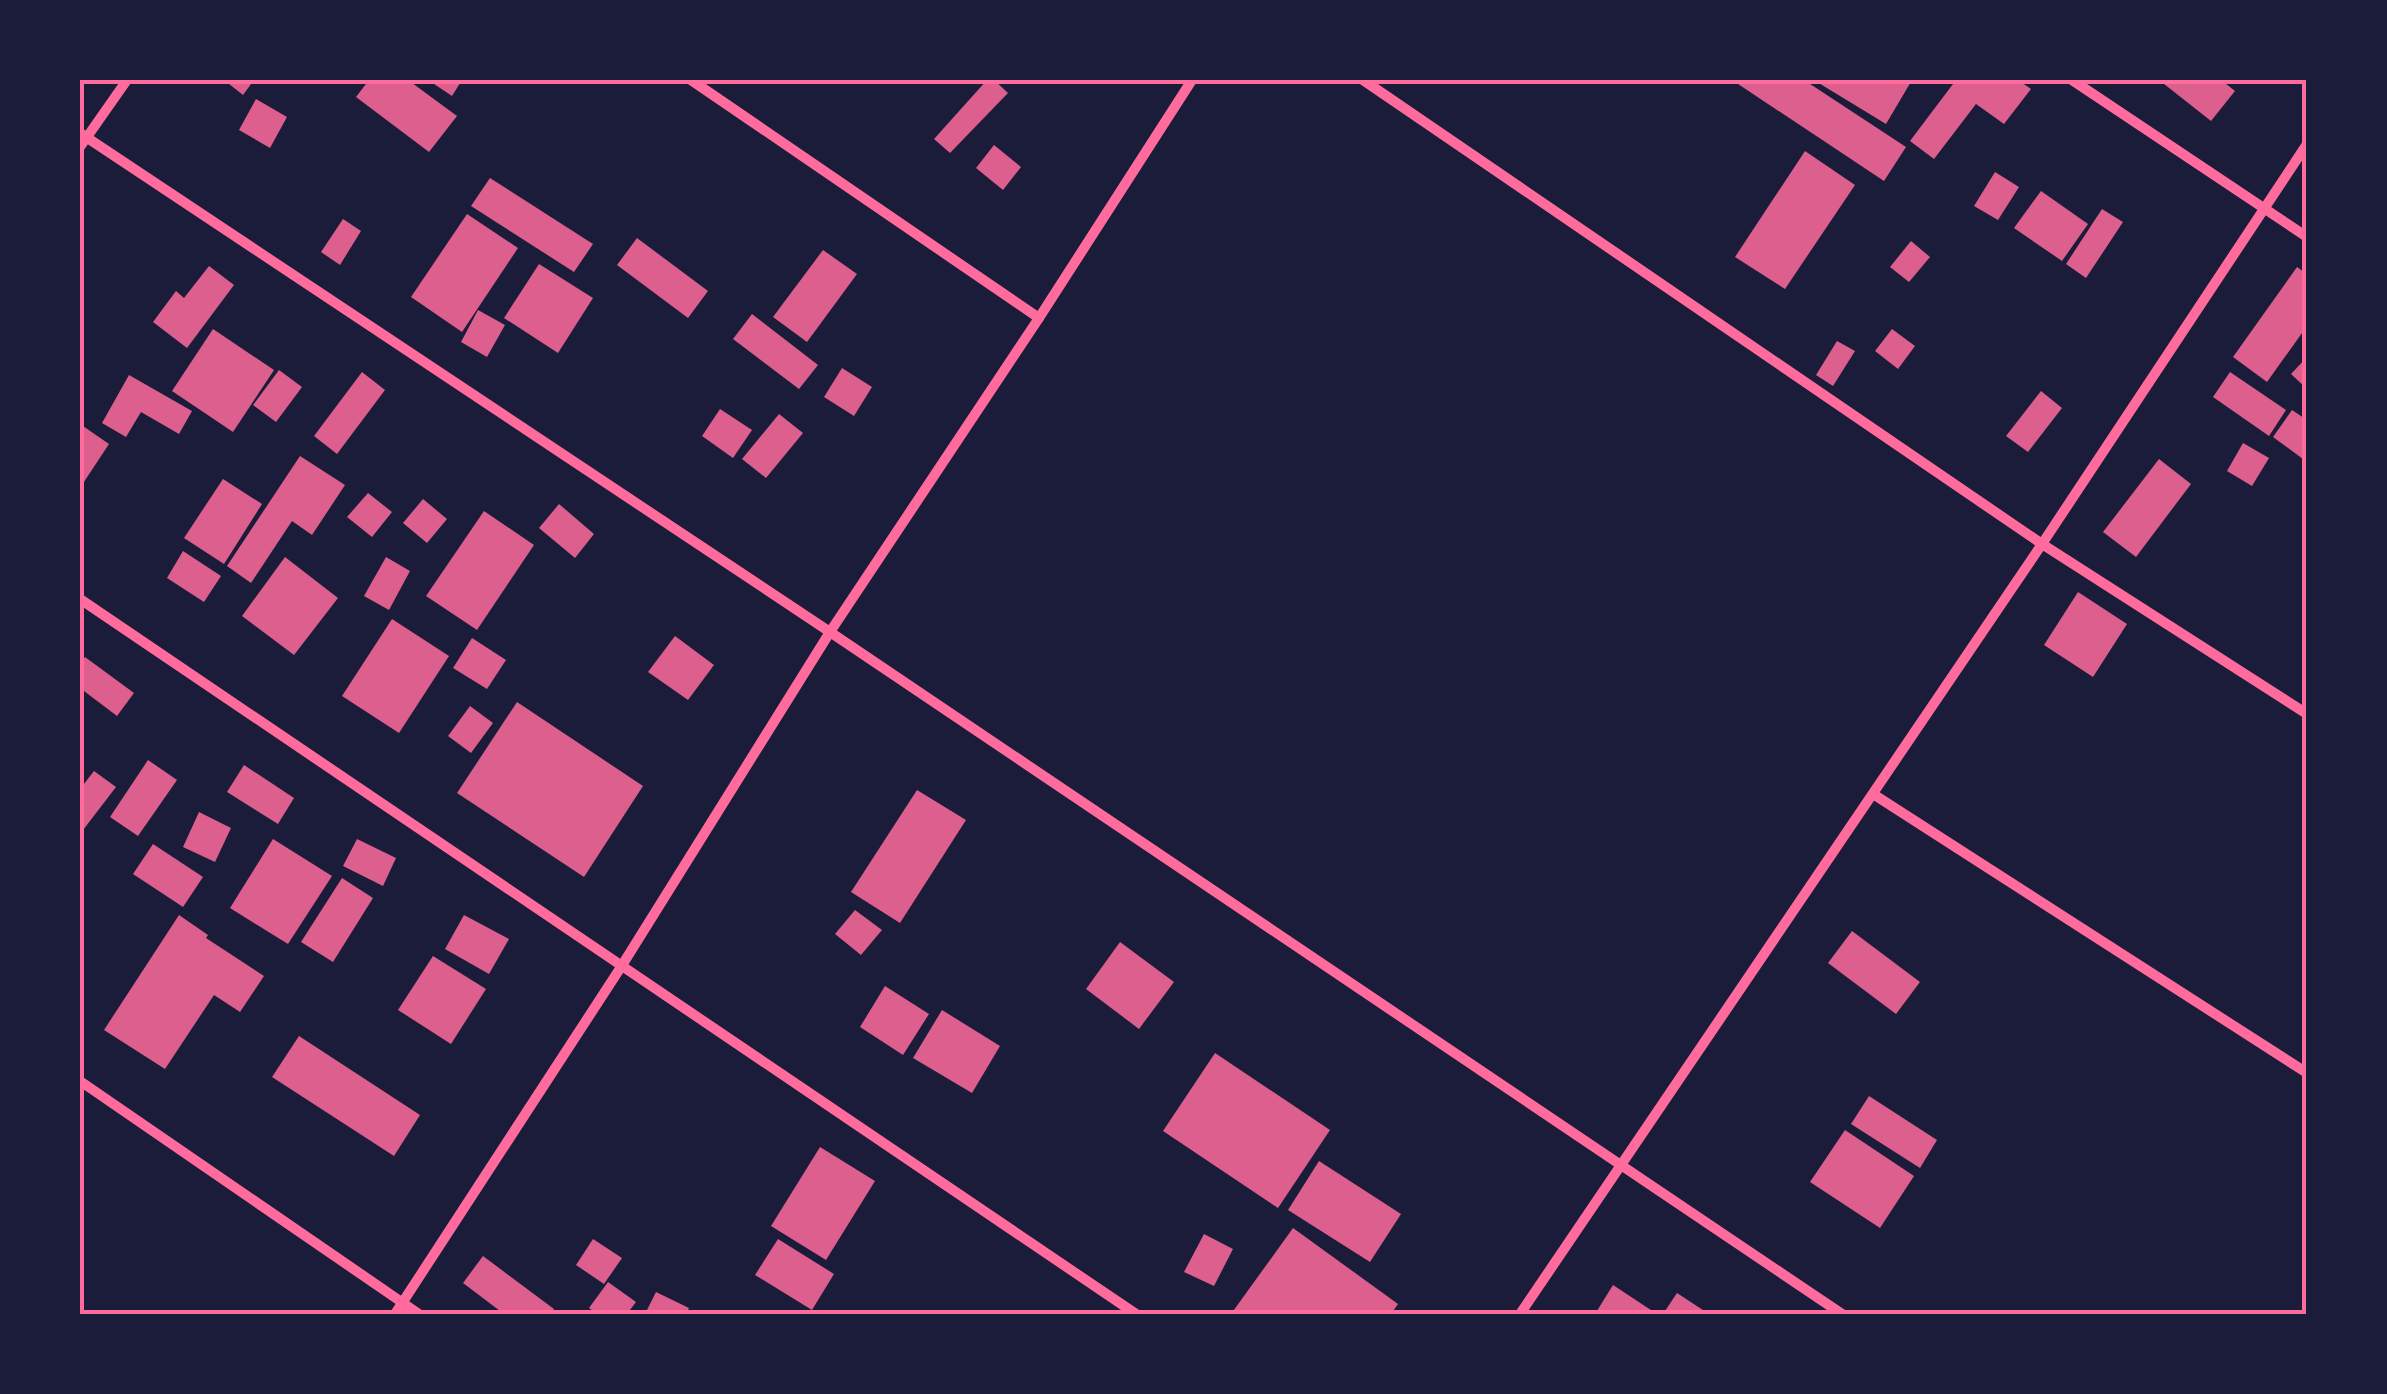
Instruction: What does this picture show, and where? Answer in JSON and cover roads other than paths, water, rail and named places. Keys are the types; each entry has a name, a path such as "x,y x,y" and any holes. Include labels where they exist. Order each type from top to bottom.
{"street":[{"path":"127,80 82,140 830,632 1842,1314"},
{"path":"692,80 1039,318"},
{"path":"395,1314 830,632 1192,80"},
{"path":"1364,80 2042,544 2307,714"},
{"path":"2072,80 2307,236"},
{"path":"1520,1314 1874,794 2307,144"},
{"path":"80,599 1136,1314"},
{"path":"1874,794 2307,1074"},
{"path":"80,1082 418,1314"}]}
